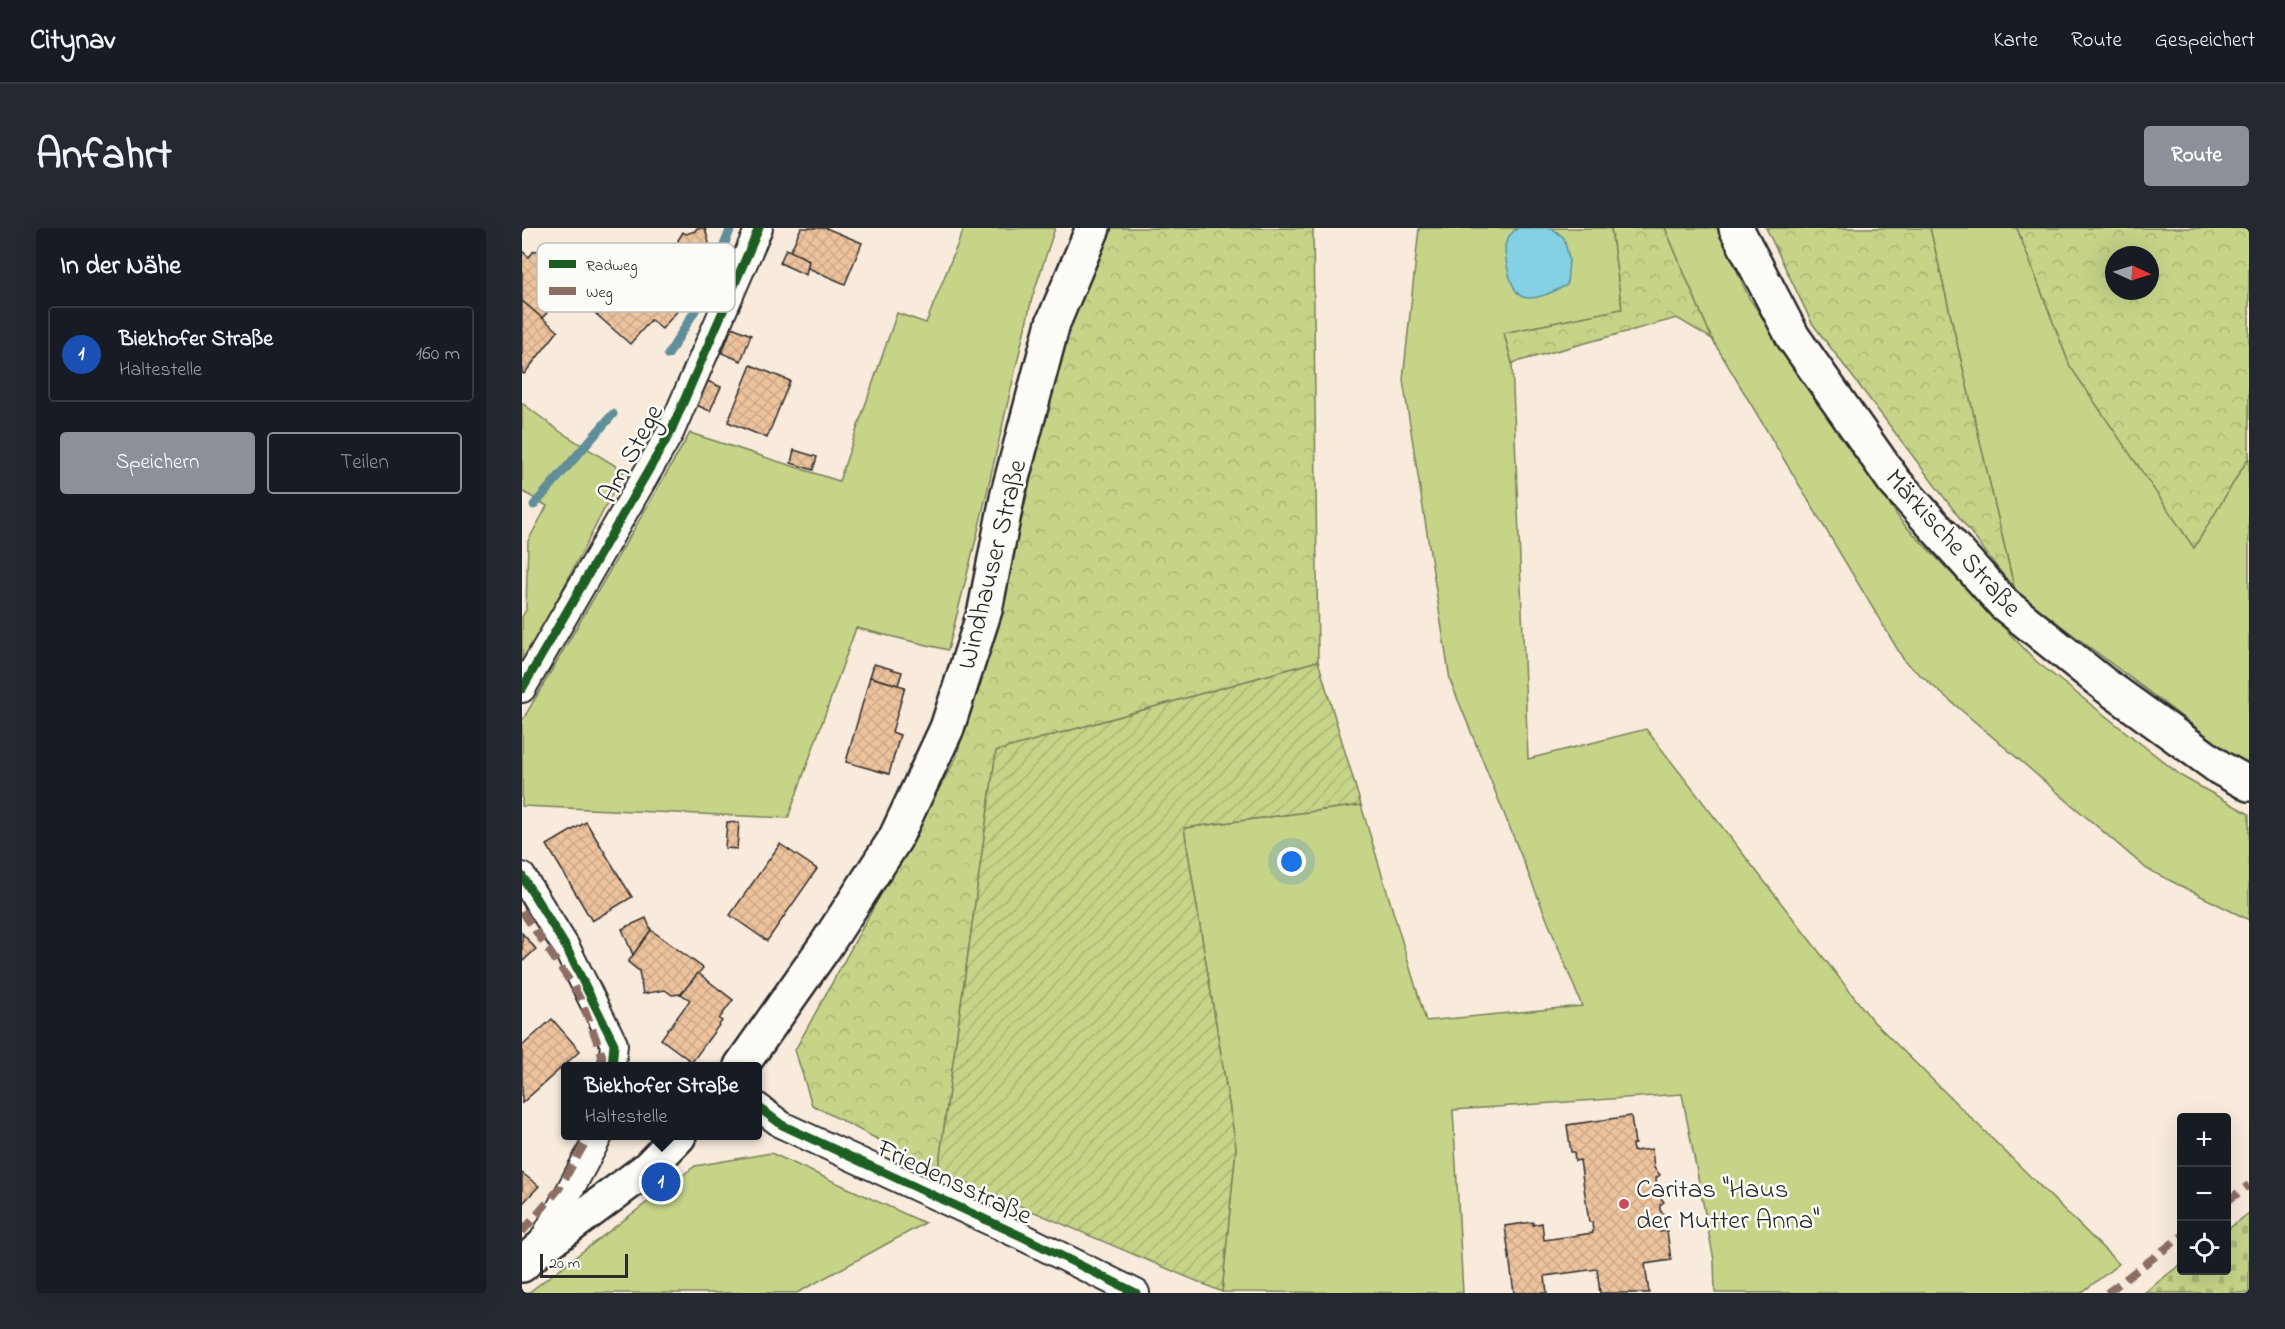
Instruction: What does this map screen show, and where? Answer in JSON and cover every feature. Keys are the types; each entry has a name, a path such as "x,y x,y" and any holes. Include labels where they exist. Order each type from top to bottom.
{"main road":[{"name":"Windhauser Straße","path":"744,1062 826,945 895,839 947,728 985,610 1008,493 1053,323 1093,228"},
{"name":"Märkische Straße","path":"1736,228 1793,338 1894,481 2004,604 2105,686 2220,768 2249,784"},
{"path":"530,1258 647,1169 675,1140"}],"street":[{"name":"Am Stege","path":"735,284 759,228"},
{"name":"Am Stege","path":"522,689 670,434 723,312"},
{"path":"522,876 566,947 614,1044 612,1062"},
{"name":"Friedensstraße","path":"762,1110 782,1125 1023,1236 1136,1293"},
{"path":"530,1258 597,1140"}],"green space":[{"path":"964,228 1055,228 1032,298 948,650 856,628 788,818 522,806 522,721 690,433 839,481 897,313 926,323"},
{"path":"1110,228 1313,228 1318,661 996,752 938,1171 812,1105 795,1050 956,758 1010,569 1064,333"},
{"path":"1419,228 1611,228 1622,309 1504,333 1512,363 1528,759 1646,729 1872,1020 2119,1264 2081,1293 1715,1293 1714,1260 1682,1094 1453,1110 1463,1293 1222,1292 1236,1147 1184,828 1361,805 1426,1021 1582,1006 1450,680 1403,380"},
{"path":"1611,228 1665,228 1712,339 1677,318 1512,363 1504,333 1622,309"},
{"path":"1665,228 1718,228 1749,298 1901,521 2037,662 2183,777 2249,814 2249,920 2147,869 1905,662 1712,339"},
{"path":"1766,228 1930,228 2015,591 1812,323"},
{"path":"1930,228 2017,228 2070,366 2194,547 2249,457 2249,763 2234,756 2015,591"},
{"path":"2017,228 2249,228 2249,457 2194,548 2070,366"},
{"path":"522,403 562,433 624,471 529,654 522,662 522,617 526,610 528,541 547,506 522,491"},
{"path":"1318,661 1361,805 1184,828 1236,1147 1222,1292 938,1171 996,751"},
{"path":"771,1153 925,1223 797,1293 528,1293 695,1166"},
{"path":"2249,1213 2249,1293 2144,1293 2177,1267 2177,1275 2231,1275 2231,1227"}],"water":[{"path":"1518,228 1552,228 1564,238 1569,259 1567,285 1534,298 1518,294 1509,274 1505,246 1510,236"}],"building":[{"path":"697,228 705,228 709,243 679,243 678,240 683,232 686,234"},
{"path":"801,228 826,228 862,243 845,284 806,267 809,260 790,252"},
{"path":"786,249 809,260 806,275 780,263"},
{"path":"522,251 529,257 537,251 537,312 547,313 542,318 522,301"},
{"path":"522,301 558,331 524,374 522,373"},
{"path":"598,312 676,312 662,329 651,320 630,344 596,314"},
{"path":"732,327 751,335 741,361 722,353"},
{"path":"751,365 790,381 767,438 728,422"},
{"path":"705,380 721,387 710,411 694,404"},
{"path":"794,450 817,457 813,470 791,463"},
{"path":"874,664 902,672 898,685 870,677"},
{"path":"870,677 905,687 892,732 900,735 889,774 846,762"},
{"path":"586,822 632,897 592,921 547,845"},
{"path":"727,822 739,823 737,849 725,848"},
{"path":"780,844 817,869 767,941 730,915"},
{"path":"646,918 651,930 633,955 622,929"},
{"path":"651,930 703,968 681,994 672,995 665,990 643,994 639,971 628,962"},
{"path":"522,933 536,949 522,962"},
{"path":"698,973 733,1000 719,1019 722,1021 692,1062 661,1039 690,1000 681,994"},
{"path":"552,1019 580,1051 568,1062 561,1062 561,1068 522,1103 522,1046"},
{"name":"Caritas \"Haus der Mutter Anna\"","path":"1631,1116 1635,1144 1632,1144 1633,1151 1652,1149 1654,1168 1660,1175 1656,1178 1658,1195 1664,1202 1660,1205 1660,1210 1666,1217 1661,1221 1662,1224 1659,1224 1660,1232 1667,1231 1671,1260 1645,1264 1649,1293 1600,1293 1597,1269 1545,1276 1547,1293 1514,1293 1505,1226 1542,1223 1544,1240 1593,1233 1592,1222 1589,1222 1580,1160 1575,1161 1574,1152 1571,1152 1567,1125"},
{"path":"522,1173 539,1186 522,1204"}],"waterway":[{"path":"725,243 731,228"},
{"path":"668,355 694,312"},
{"path":"534,505 613,414"}],"marked path":[{"path":"522,911 580,996 602,1055 602,1062"},
{"path":"522,1232 559,1189 587,1140"},
{"path":"2231,1198 2249,1185"},
{"path":"2107,1293 2177,1240"}],"cycle path":[{"path":"735,283 759,228"},
{"path":"522,689 670,433 723,312"},
{"path":"522,876 566,947 614,1044 612,1062"},
{"path":"762,1110 782,1125 1023,1237 1136,1293"}],"place":[{"name":"Biekhofer Straße","path":"661,1182"},
{"name":"Caritas \"Haus der Mutter Anna\"","path":"1624,1204"}]}
